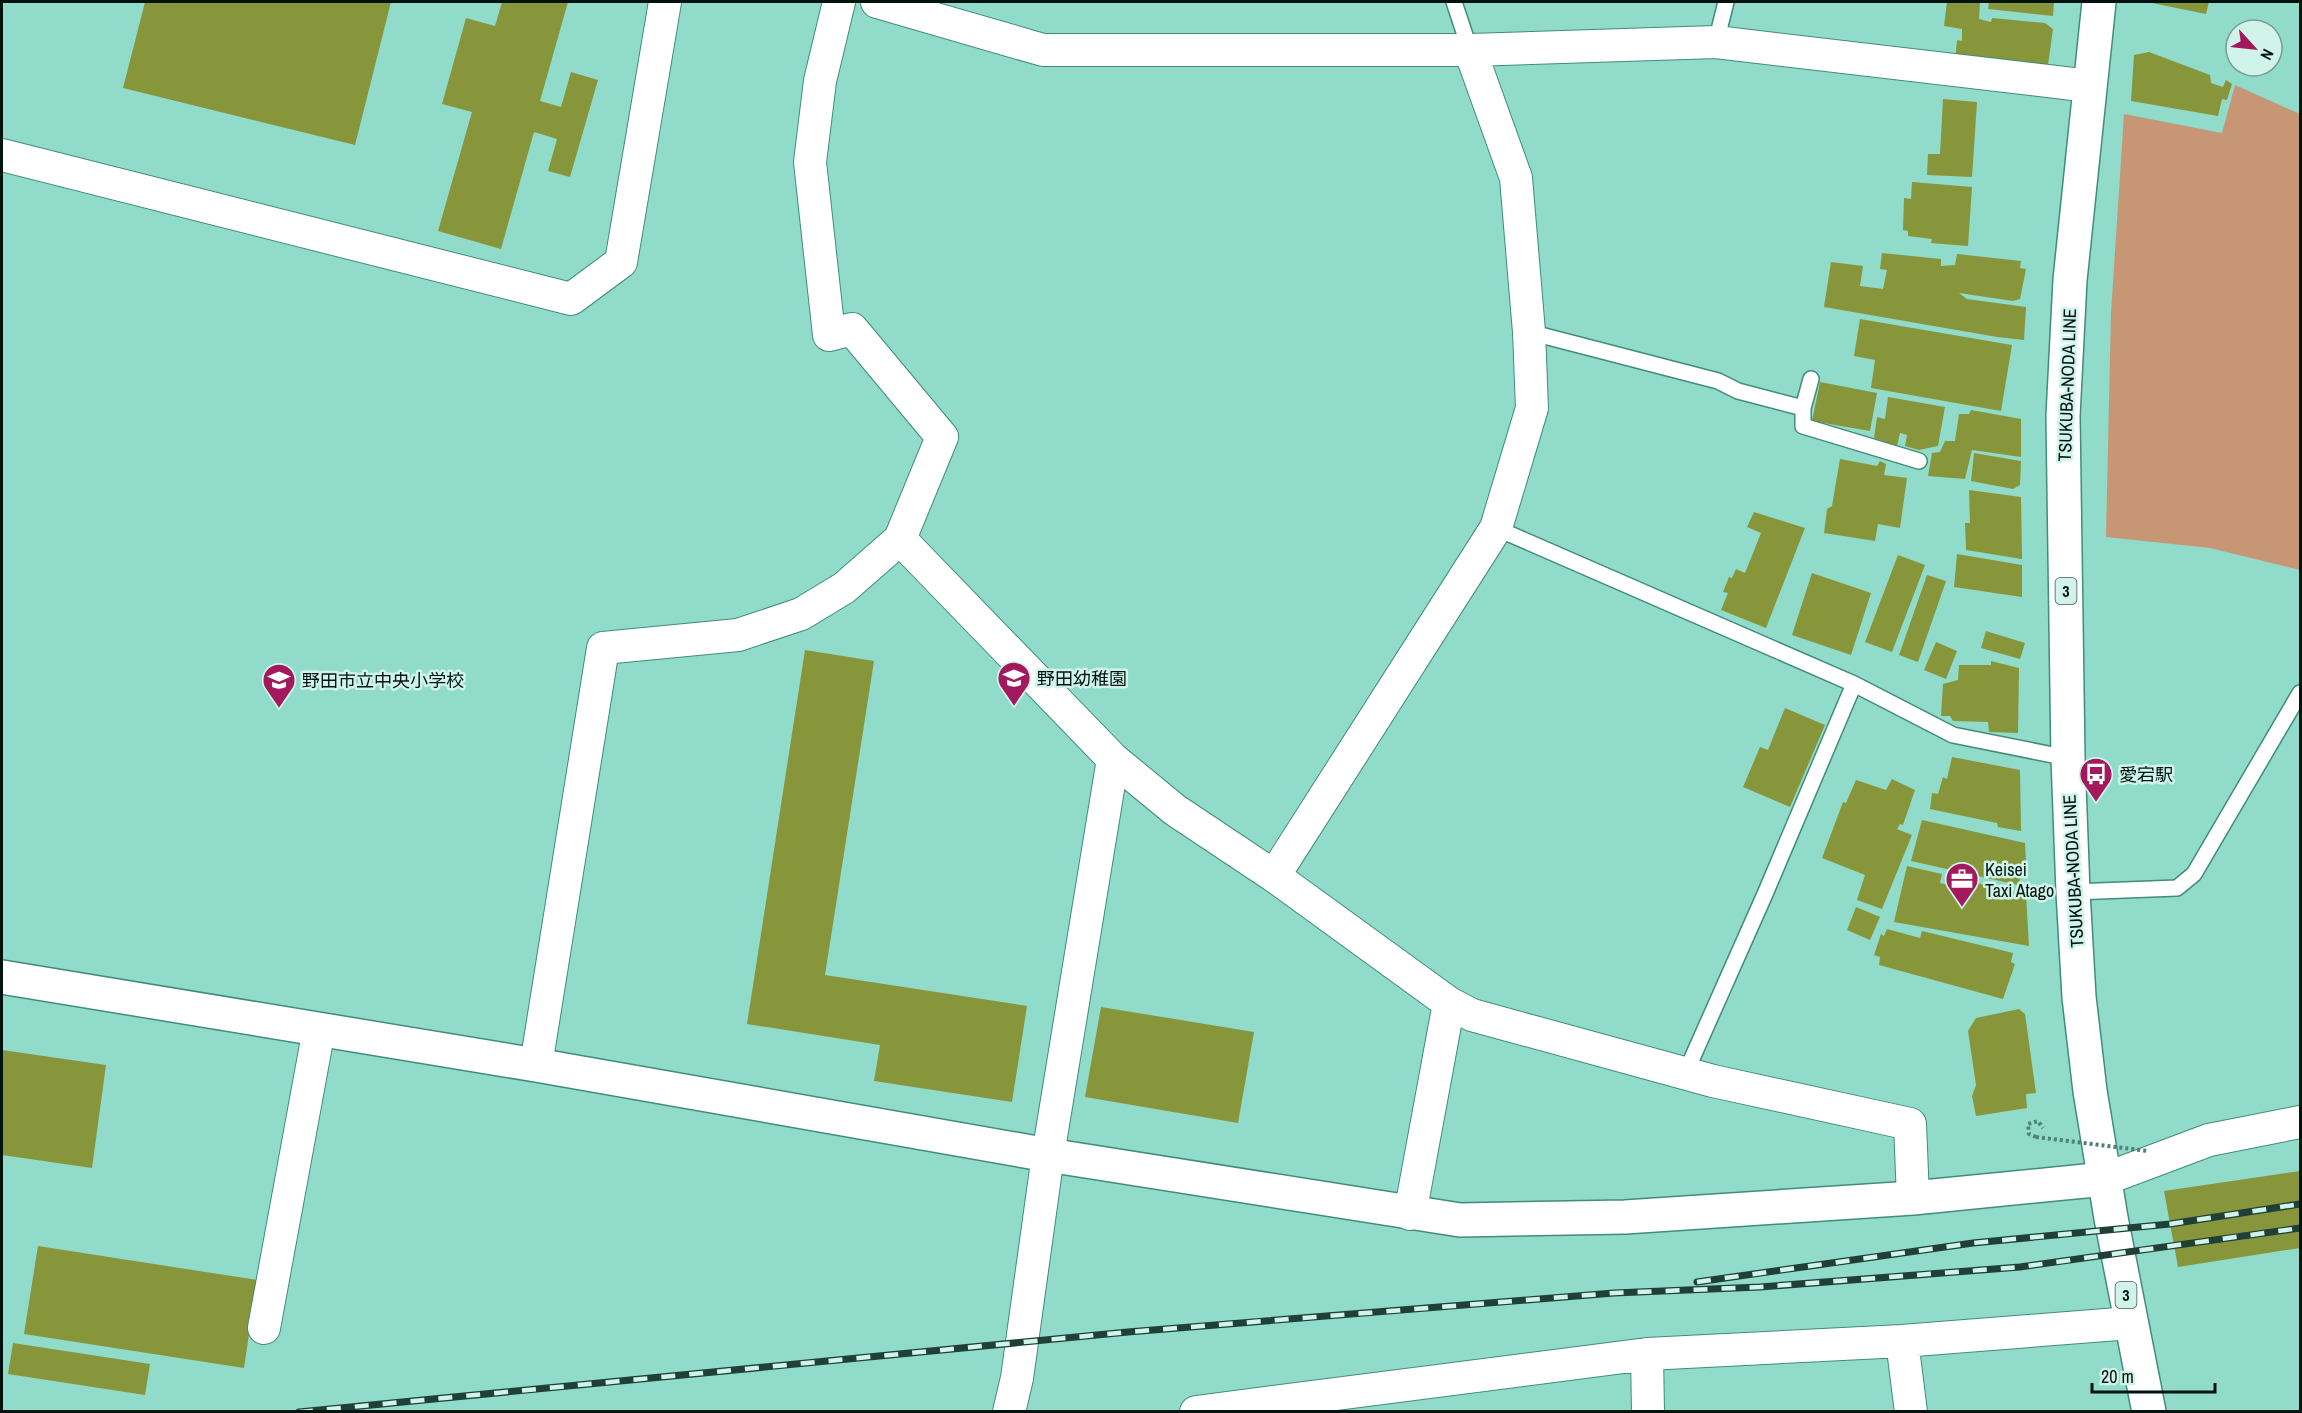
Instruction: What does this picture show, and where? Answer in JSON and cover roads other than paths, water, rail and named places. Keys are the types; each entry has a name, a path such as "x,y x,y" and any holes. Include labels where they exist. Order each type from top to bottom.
{"street":[{"path":"2,155 572,299 621,262 665,2"},
{"path":"536,1065 603,648 738,635 801,614 844,588 900,539 942,437 852,329 829,335 810,162 820,81 839,2"},
{"path":"877,2 1042,50 1470,50 1716,42 2090,86"},
{"name":"TSUKUBA-NODA LINE","path":"2099,2 2070,280 2063,416 2068,758 2079,997 2087,1067 2105,1179 2149,1412"},
{"path":"1274,876 1496,528 1532,408 1516,178 1470,50"},
{"path":"900,539 1113,759 1175,810 1274,876 1449,1003 1472,1015 1713,1081 1910,1124 1913,1198"},
{"path":"1008,1412 1017,1378 1048,1155 1113,759"},
{"path":"2,977 536,1065 1048,1155 1460,1221 1625,1217 1913,1198 2105,1179 2209,1140 2301,1122"},
{"path":"1410,1214 1449,1003"},
{"path":"264,1328 319,1029"},
{"path":"1196,1412 1383,1399 1647,1354 1902,1341 2131,1323"},
{"path":"1902,1341 1911,1412"},
{"path":"1647,1354 1648,1412"}],"lane":[{"path":"1454,2 1470,50"},
{"path":"1716,42 1726,2"},
{"path":"1528,332 1718,381 1738,391 1803,408"},
{"path":"1811,379 1803,408 1803,426 1919,461"},
{"path":"1496,528 1854,684 1953,735 2068,758"},
{"path":"1686,1072 1766,894 1854,684"},
{"path":"2073,892 2177,888 2194,874 2301,693"}],"railway":[{"path":"1697,1282 1973,1243 2170,1224 2300,1204"},
{"path":"299,1412 1128,1332 1614,1293 1760,1287 2020,1267 2300,1228"}],"place":[{"name":"野田幼稚園","path":"1014,707"},
{"name":"野田市立中央小学校","path":"279,709"},
{"name":"愛宕駅","path":"2096,803"},
{"name":"Keisei Taxi Atago","path":"1962,908"}]}
